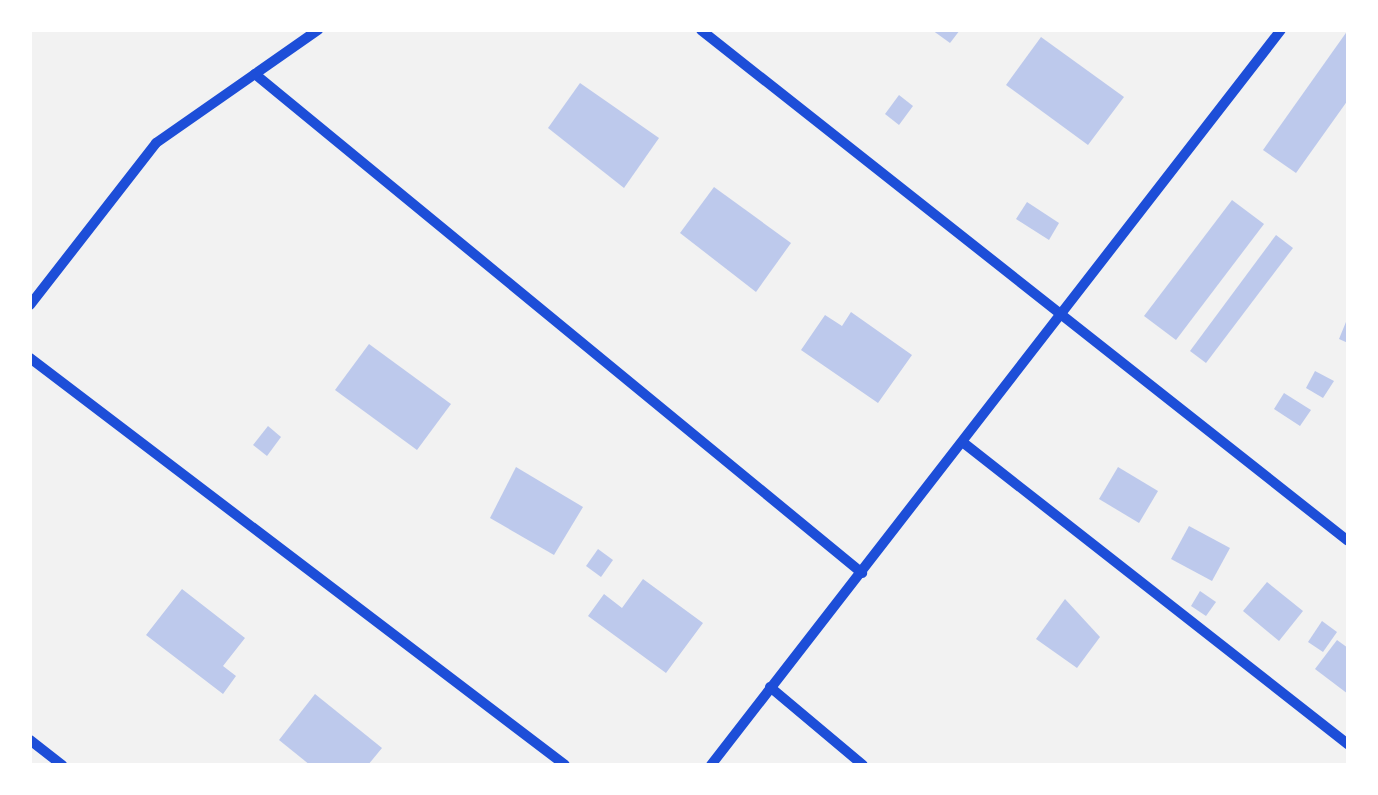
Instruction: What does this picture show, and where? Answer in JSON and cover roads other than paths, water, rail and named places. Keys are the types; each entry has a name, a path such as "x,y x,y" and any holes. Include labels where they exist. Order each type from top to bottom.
{"street":[{"path":"30,305 156,142 318,30"},
{"path":"701,30 1067,313 1348,540"},
{"path":"711,765 1067,313 1282,30"},
{"path":"255,74 862,573"},
{"path":"30,358 565,765"},
{"path":"965,444 1348,744"},
{"path":"770,687 862,765"},
{"path":"30,740 62,765"}]}
